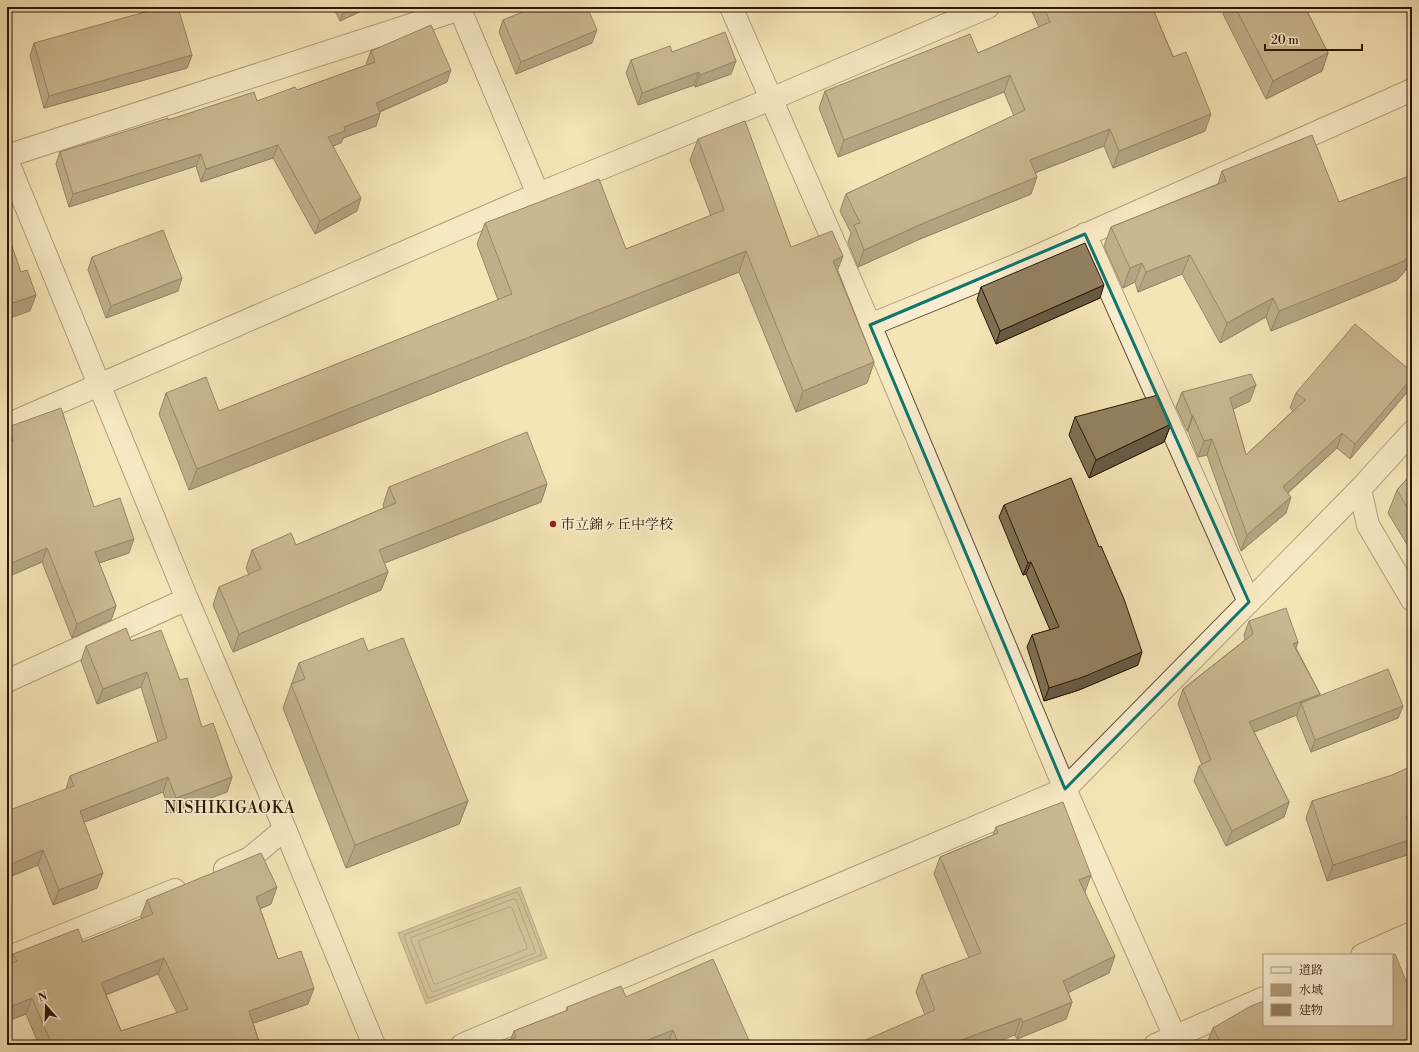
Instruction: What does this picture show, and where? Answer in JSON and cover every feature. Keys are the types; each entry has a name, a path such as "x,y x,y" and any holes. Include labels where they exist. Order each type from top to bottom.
{"street":[{"path":"731,7 870,325 1065,789 1175,1041"},
{"path":"7,425 538,194 771,99 988,7"},
{"path":"7,156 460,8 538,194"},
{"path":"870,325 1017,265 1412,90"},
{"path":"7,160 98,385 285,829 374,1045"},
{"path":"1085,234 1249,602"},
{"path":"462,1045 1065,789 1360,489 1412,432"},
{"path":"1360,489 1368,525 1412,600"},
{"path":"7,681 187,599"},
{"path":"7,958 250,858 285,829"},
{"path":"1364,954 1412,933"},
{"path":"1392,942 1412,991"},
{"path":"1155,1045 1175,1041 1263,998"}],"highlighted area":[{"path":"1085,234 1249,602 1065,789 870,325"}],"water":[{"path":"520,887 547,958 426,1004 398,933"}],"building":[{"path":"163,7 178,7 192,55 49,96 34,43"},
{"path":"535,7 587,7 597,30 521,62 503,20"},
{"path":"1044,7 1152,7 1173,57 1186,52 1211,114 1119,151 1110,129 1030,160 1037,177 926,222 864,250 854,225 860,223 846,194 1025,110 1010,75 844,140 825,91 970,34 978,53 1050,22"},
{"path":"1235,7 1305,7 1328,53 1273,81"},
{"path":"431,25 451,70 376,103 380,113 344,127 345,131 328,137 361,198 320,221 278,145 206,169 201,154 73,194 60,152 168,118 168,120 254,92 257,101 295,87 297,90 375,62 371,51"},
{"path":"725,32 736,61 700,75 699,72 642,93 631,60 670,46 672,52"},
{"path":"745,121 791,247 832,231 843,256 833,261 874,362 803,391 746,251 197,469 166,393 206,377 219,411 512,294 485,223 599,179 626,249 724,210 698,139"},
{"path":"1312,135 1339,202 1412,175 1412,252 1404,261 1279,311 1273,298 1227,323 1190,255 1146,272 1142,263 1130,268 1111,227 1226,181 1222,171"},
{"path":"163,230 182,278 111,306 92,257"},
{"path":"7,232 21,272 27,270 36,295 7,305"},
{"path":"1085,243 1104,285 1000,331 981,287"},
{"path":"1355,324 1412,372 1412,378 1355,444 1342,433 1283,487 1291,497 1247,535 1212,439 1204,441 1182,392 1251,374 1256,385 1230,398 1246,455 1305,400 1296,393"},
{"path":"1158,395 1171,424 1096,460 1075,417"},
{"path":"61,408 94,507 120,498 134,539 95,552 116,606 77,624 47,548 7,565 7,443 13,441 8,427"},
{"path":"527,432 547,484 379,550 388,572 239,634 219,587 261,569 252,550 291,533 296,545 396,503 389,487"},
{"path":"1412,473 1412,516 1397,490"},
{"path":"1071,478 1099,547 1101,546 1124,599 1142,652 1083,677 1049,688 1032,635 1059,627 1031,562 1028,563 1004,505"},
{"path":"1286,608 1298,642 1293,644 1320,694 1249,722 1289,802 1232,831 1199,766 1211,760 1183,689 1253,634 1249,621"},
{"path":"126,628 131,641 161,630 180,680 187,678 202,727 213,723 232,777 176,798 168,777 80,811 103,873 59,890 43,850 7,866 7,811 74,786 70,776 167,738 147,672 103,689 86,646"},
{"path":"363,638 368,651 403,638 468,801 355,845 291,684 305,679 299,663"},
{"path":"1388,669 1403,706 1315,740 1301,703"},
{"path":"1412,766 1412,814 1406,817 1412,839 1333,865 1312,801 1392,775"},
{"path":"1063,802 1091,875 1079,880 1115,956 1063,981 1072,1002 1023,1022 1021,1018 948,1045 854,1045 935,1010 922,975 981,953 940,857 998,833 996,827"},
{"path":"261,853 277,887 256,897 278,959 301,951 314,988 249,1011 260,1045 224,1045 223,1041 209,1045 52,1045 32,998 7,1008 7,965 17,961 13,954 78,929 83,942 153,914 147,900","holes":["164,958 188,1009 121,1031 101,983"]},
{"path":"1395,954 1406,981 1412,986 1412,1045 1222,1045 1213,1028 1251,1006 1263,1001 1263,1026 1393,1026 1393,955"},
{"path":"713,959 751,1045 679,1045 673,1030 635,1045 496,1045 516,1037 514,1031 568,1010 567,1007 621,986 626,997"}],"place":[{"name":"市立錦ヶ丘中学校","path":"553,524"}],"district":[{"name":"NISHIKIGAOKA","path":"230,807"}]}
